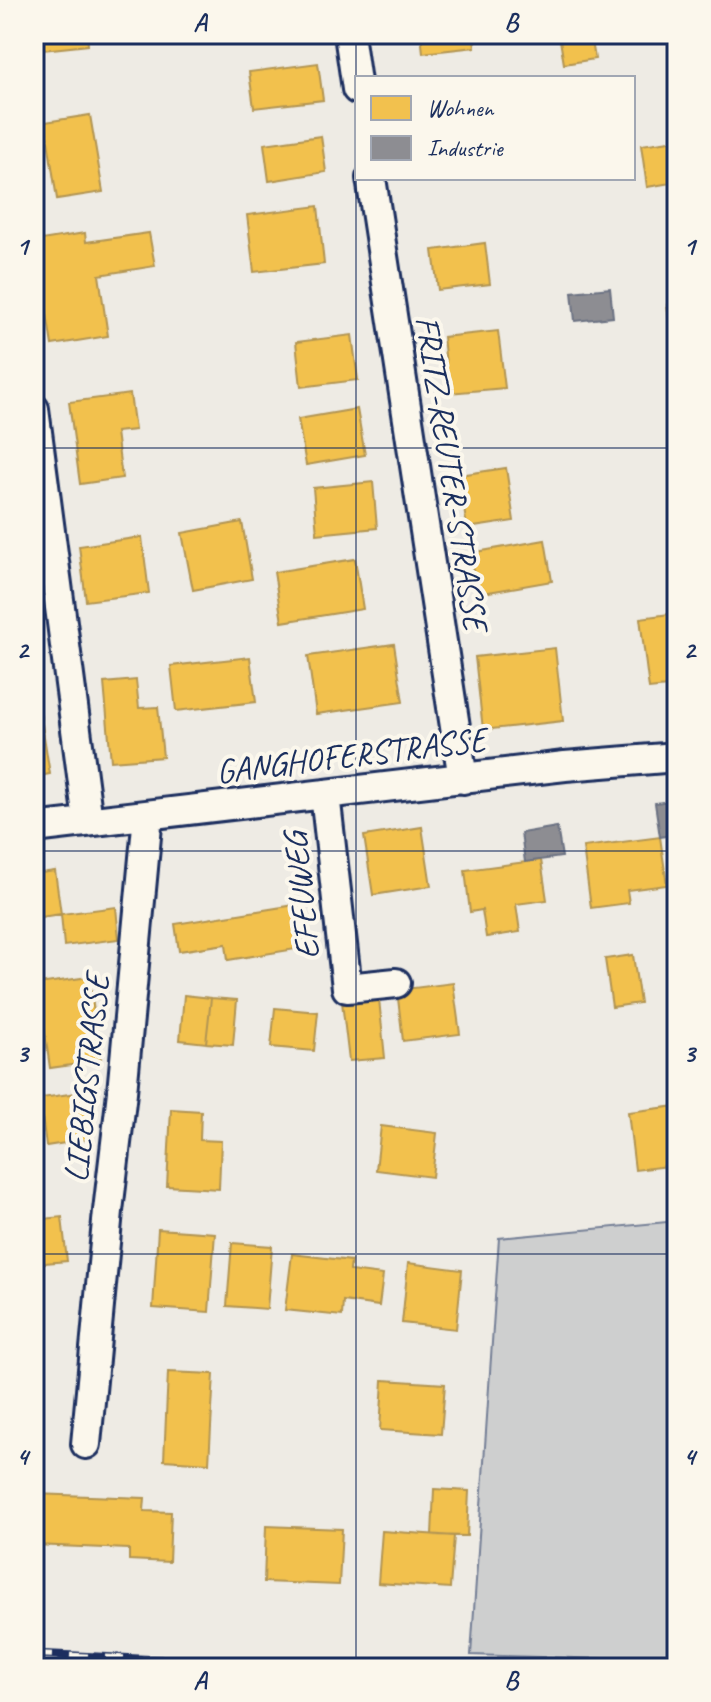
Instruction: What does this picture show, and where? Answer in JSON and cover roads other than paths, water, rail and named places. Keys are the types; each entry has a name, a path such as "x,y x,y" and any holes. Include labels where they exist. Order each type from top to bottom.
{"street":[{"path":"349,34 355,76"},
{"name":"FRITZ-REUTER-STRASSE","path":"371,180 463,779"},
{"path":"34,409 88,821"},
{"name":"GANGHOFERSTRASSE","path":"34,828 565,766 677,757"},
{"name":"EFEUWEG","path":"325,794 347,988 396,983"},
{"name":"LIEBIGSTRASSE","path":"86,1444 148,815"}],"railway":[{"path":"34,1654 326,1668"}]}
